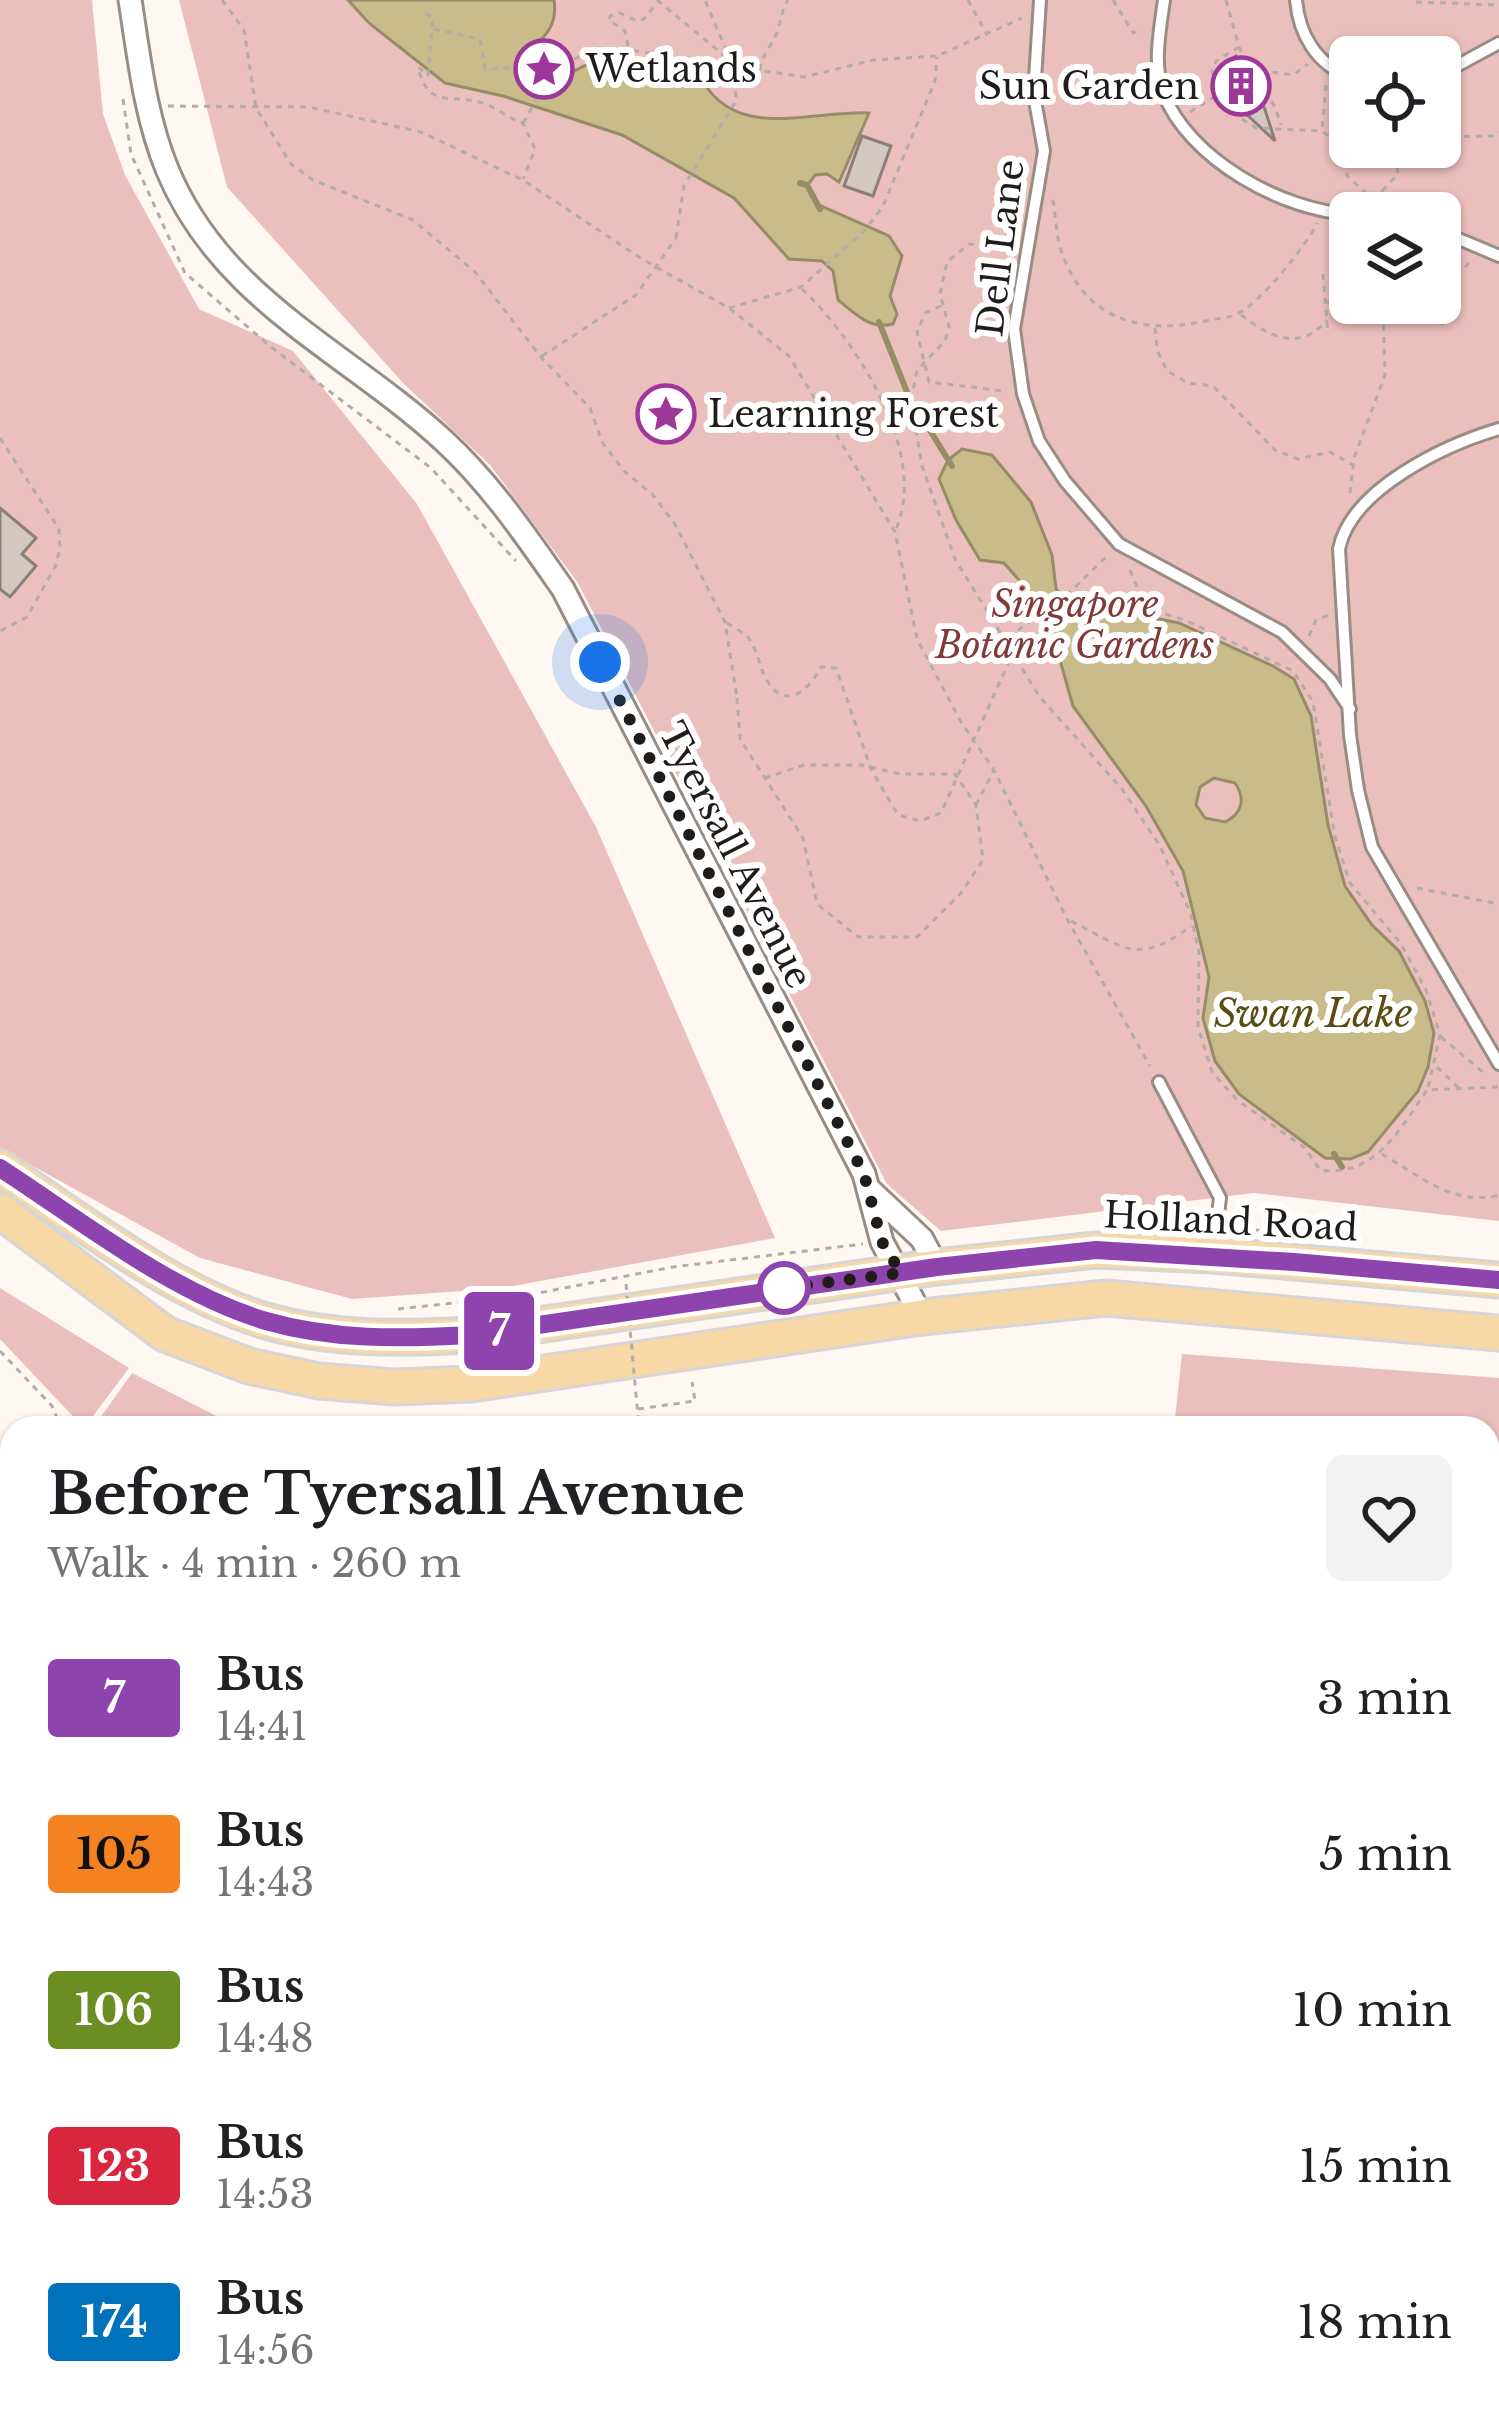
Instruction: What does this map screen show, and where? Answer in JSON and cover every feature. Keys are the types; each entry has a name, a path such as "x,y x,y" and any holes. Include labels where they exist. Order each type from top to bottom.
{"main road":[{"name":"Holland Road","path":"0,1168 188,1289 264,1320 326,1334 398,1340 469,1335 937,1267 1215,1241 1499,1280"},
{"path":"0,1211 165,1334 249,1366 319,1381 394,1387 471,1384 922,1316 1106,1298 1499,1334"}],"street":[{"name":"Tyersall Avenue","path":"130,0 148,106 168,171 211,246 242,284 443,440 506,507 563,589 869,1189 882,1242 922,1316"},
{"path":"869,1189 922,1239 937,1267"}],"lane":[{"path":"1164,0 1158,38 1162,90 1178,120 1210,153 1267,194 1329,213"},
{"path":"1296,0 1298,27 1329,64"},
{"name":"Dell Lane","path":"1040,4 1034,94 1044,151 1014,329 1023,394 1039,441 1065,482 1119,544 1282,632 1330,679 1350,710"},
{"path":"1461,64 1499,43"},
{"path":"1461,239 1499,256"},
{"path":"1499,429 1471,437 1410,468 1354,512 1343,527 1340,549 1358,790 1372,848 1499,1064"},
{"path":"1159,1082 1220,1198 1215,1241"}],"path":[{"path":"222,0 244,30 256,108 291,164 313,180 413,220 475,272 541,357 590,408 602,442 624,471 652,494 675,524 725,622 740,739 802,838 818,904 858,937 917,937 962,893 983,860 976,805 955,774 804,765 765,778"},
{"path":"628,48 625,31 610,16 620,13 637,21 658,0 738,67 804,77 873,60 937,56 988,36 1040,4"},
{"path":"541,357 636,295 676,238 684,186 736,101 735,71 705,0"},
{"path":"760,71 762,56 778,32 788,0"},
{"path":"968,0 988,36"},
{"path":"1113,0 1136,35 1162,14"},
{"path":"1226,0 1239,47 1282,127"},
{"path":"1416,2 1499,5"},
{"path":"426,13 433,18 428,75 418,67 426,88 445,100 482,102 523,123 535,149 523,180"},
{"path":"432,28 480,39 485,69 531,67 548,78"},
{"path":"1239,47 1212,72 1219,94 1246,124 1322,131 1329,137"},
{"path":"523,123 548,78 584,56 628,48 655,54"},
{"path":"1250,69 1293,75 1318,55"},
{"path":"729,308 801,287 865,230 884,206 935,81 937,56"},
{"path":"1322,131 1329,74"},
{"path":"122,88 131,154 185,273 271,347 431,468 519,565"},
{"path":"1178,120 1219,94"},
{"path":"148,106 309,107 421,133 523,180 642,260 729,308 789,356 896,532 917,639 994,770 1067,919 1159,1082"},
{"path":"1264,121 1269,128"},
{"path":"1461,136 1497,135"},
{"path":"1347,168 1347,176 1364,192"},
{"path":"1381,192 1399,174 1398,168"},
{"path":"1052,193 1063,256 1080,284 1105,313 1138,326 1182,327 1239,314 1300,253 1324,213"},
{"path":"1006,246 969,244 947,262 940,294 949,327 945,341 914,376 911,401 922,466 955,559 1039,696 1121,789 1160,846 1193,925 1198,952 1198,1027 1212,1072 1237,1100 1305,1148 1320,1170 1361,1167 1380,1153 1427,1090 1440,1036 1426,990 1401,944 1350,883 1335,837 1312,702 1293,670 1185,620 1158,613 1143,601 1119,544 1064,598 1006,638"},
{"path":"1461,271 1484,248"},
{"path":"1323,274 1328,334"},
{"path":"801,287 857,352 896,441 905,478 904,512 896,532"},
{"path":"1325,302 1329,302"},
{"path":"944,305 925,313 917,332 929,382 1023,394"},
{"path":"1239,314 1264,332 1288,340 1311,334 1327,320"},
{"path":"1354,512 1348,488 1364,424 1385,375 1386,324"},
{"path":"1155,326 1160,362 1167,371 1187,383 1213,386 1276,450 1298,459 1330,452 1353,465"},
{"path":"0,438 59,529 55,567 27,617 0,632"},
{"path":"1304,652 1316,620 1342,614"},
{"path":"725,622 748,636 777,692 804,692 821,667 836,668 871,769 898,814 920,821 941,813 1014,651"},
{"path":"976,805 994,770"},
{"path":"1394,885 1499,904"},
{"path":"1067,919 1113,946 1143,950 1172,941 1193,925"},
{"path":"1437,1024 1466,1012"},
{"path":"1440,1036 1499,1085"},
{"path":"1435,1066 1460,1090"},
{"path":"1427,1090 1499,1085"},
{"path":"1380,1153 1445,1192 1486,1198 1499,1195"},
{"path":"1215,1241 1264,1231"},
{"path":"399,1309 528,1295 654,1270 882,1242"},
{"path":"654,1270 656,1281"},
{"path":"626,1284 638,1416"},
{"path":"0,1351 56,1416"},
{"path":"638,1409 695,1401"}],"green space":[{"path":"0,0 92,0 103,114 125,175 199,309 293,351 417,504 596,827 775,1238 502,1288 352,1299 200,1258 0,1148"},
{"name":"Singapore Botanic Gardens","path":"179,0 1499,0 1499,1221 1254,1193 941,1231 887,1184 578,583 490,465 404,384 227,187"},
{"path":"0,1288 129,1368 93,1416 73,1416 0,1339"},
{"path":"1182,1354 1499,1378 1499,1416 1175,1416"},
{"path":"132,1373 216,1416 102,1416"}],"water":[{"path":"348,0 554,0 552,25 526,55 562,79 595,62 628,58 699,73 713,95 751,116 869,113 839,182 827,174 815,175 807,186 817,204 889,236 902,256 890,296 897,314 893,324 870,322 850,310 838,300 833,271 822,261 789,259 734,198 622,135 503,96 445,83 369,23"},
{"name":"Swan Lake","path":"962,449 992,455 1031,502 1052,555 1056,589 1077,612 1134,604 1155,618 1179,623 1294,679 1311,716 1328,825 1345,886 1372,925 1399,951 1425,1001 1434,1033 1418,1091 1368,1152 1350,1159 1325,1158 1239,1094 1215,1061 1203,1018 1209,977 1183,871 1146,806 1073,706 1046,611 1004,563 980,560 956,520 939,479 948,460","holes":["1214,778 1235,783 1241,800 1235,815 1225,822 1205,818 1196,805 1200,787"]}],"building":[{"name":"Sun Garden","path":"1236,56 1255,79 1275,141 1225,94 1221,65"},
{"path":"862,136 891,146 873,196 844,186"},
{"path":"0,508 36,538 22,554 36,566 10,597 0,589"}],"waterway":[{"path":"800,183 807,185 820,209"},
{"path":"879,322 907,392"},
{"path":"916,408 952,466"},
{"path":"1334,1154 1342,1167"}],"bus line":[{"name":"7","path":"0,1168 188,1289 264,1320 326,1334 398,1340 469,1335 937,1267 1096,1250 1499,1280"}],"place":[{"name":"Wetlands","path":"544,69"},
{"name":"Sun Garden","path":"1241,86"},
{"name":"Learning Forest","path":"666,414"}],"route":[{"path":"600,662 864,1174 882,1242 901,1273 784,1288"}]}
